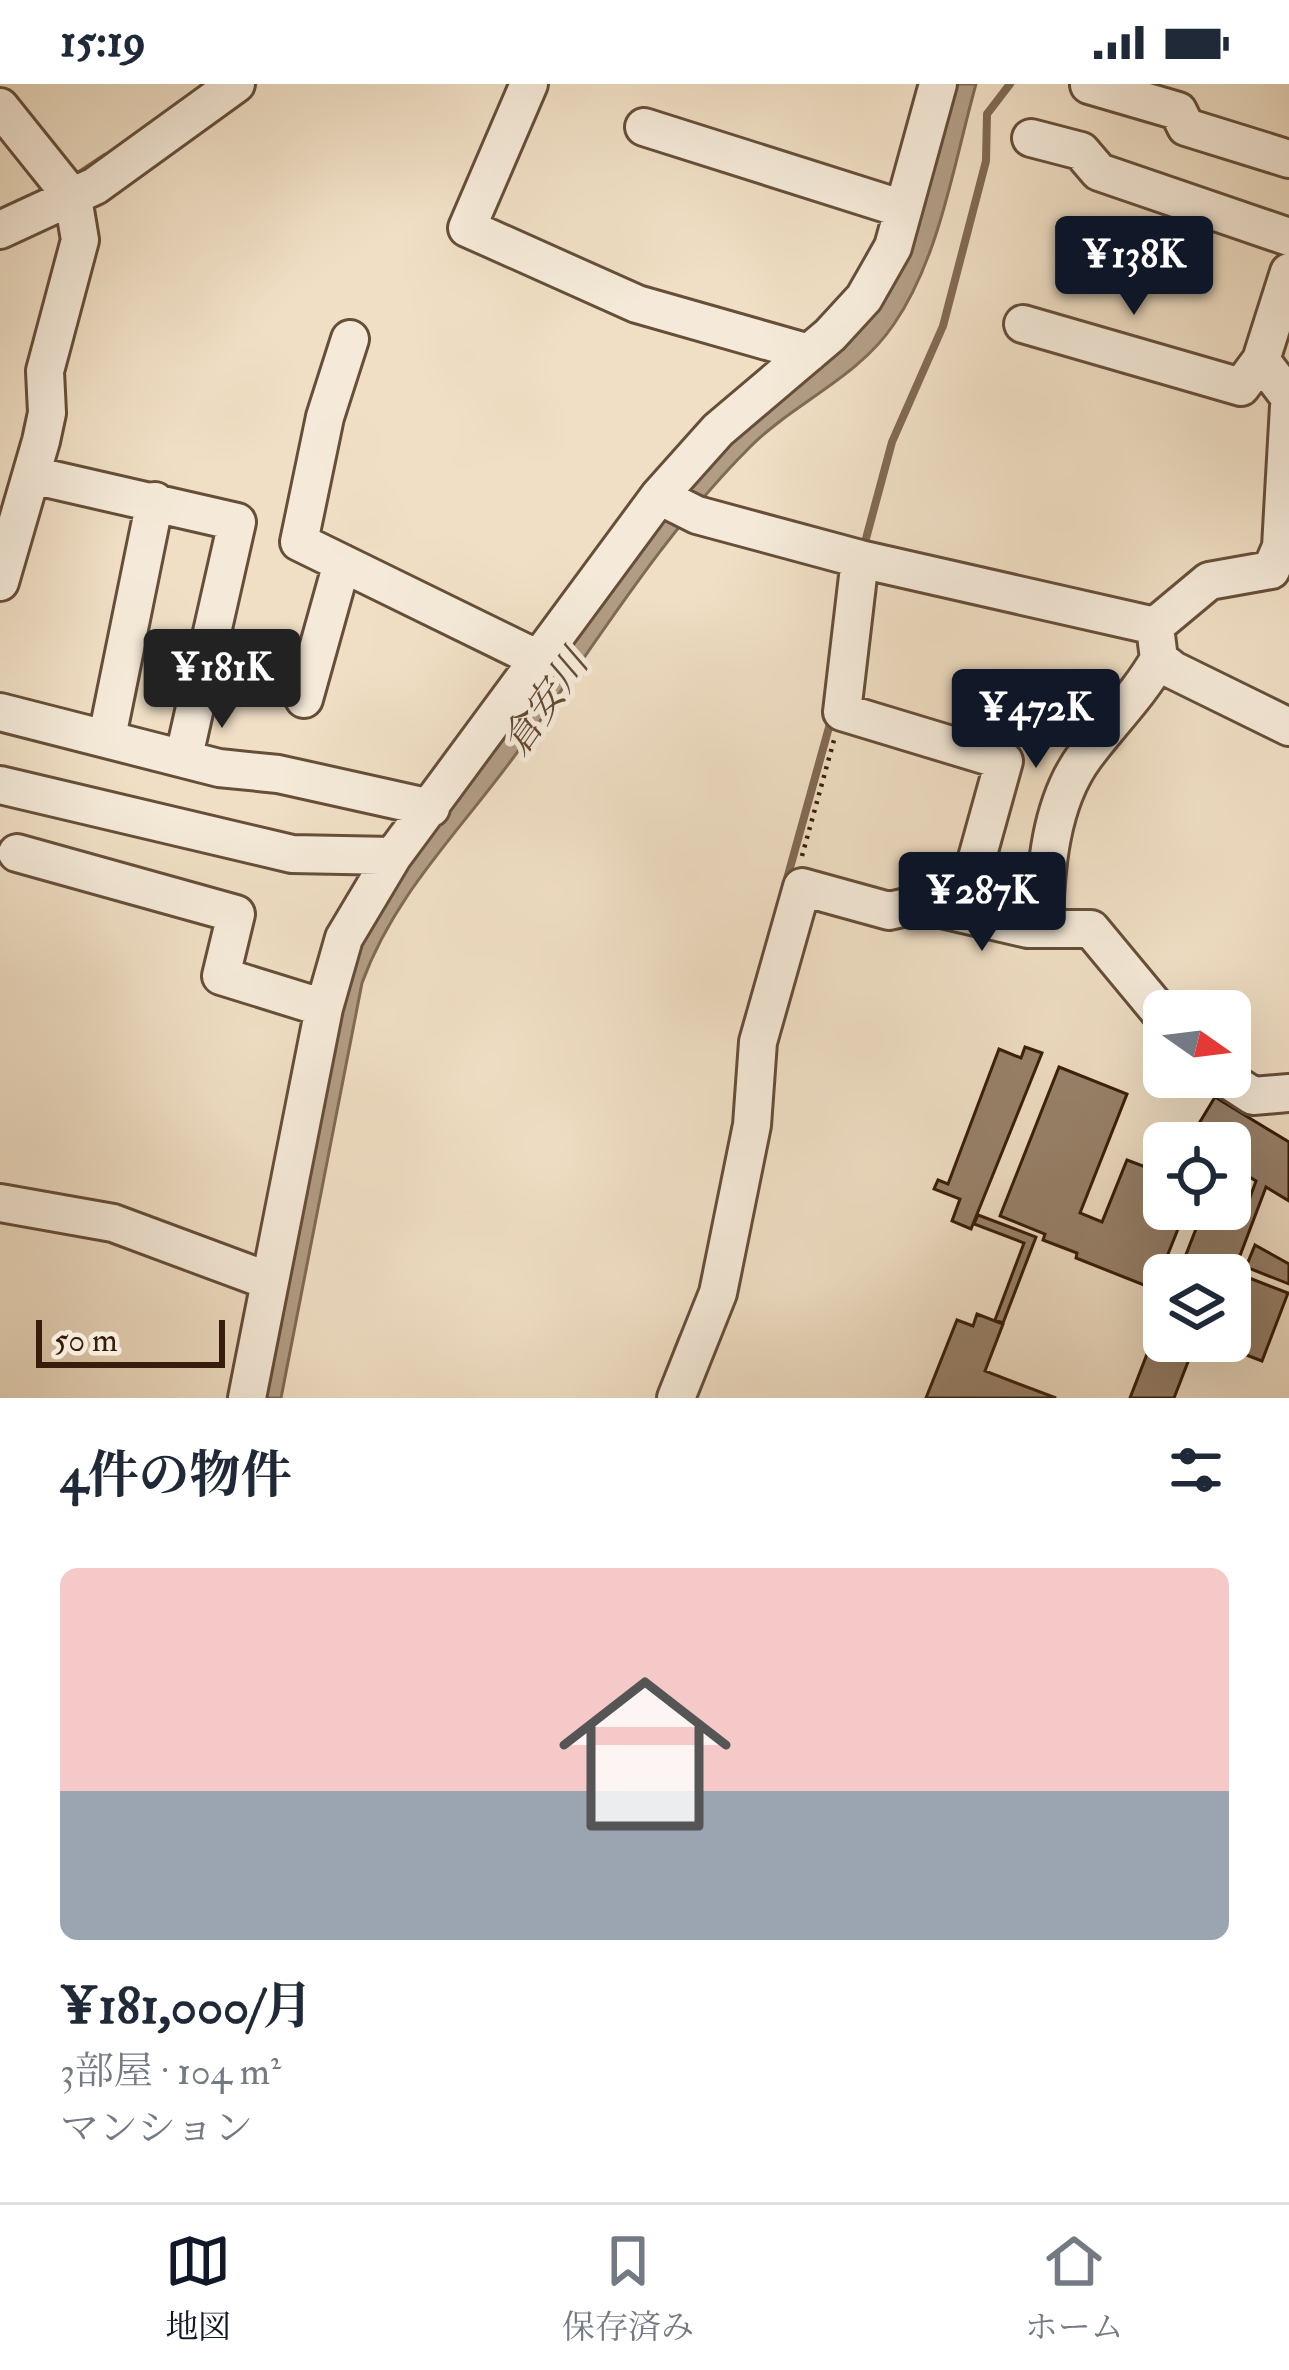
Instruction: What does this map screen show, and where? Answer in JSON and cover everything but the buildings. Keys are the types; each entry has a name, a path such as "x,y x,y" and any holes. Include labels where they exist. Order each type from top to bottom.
{"street":[{"path":"0,230 236,84"},
{"path":"529,84 467,228 637,304 809,353"},
{"path":"1090,85 1178,111 1186,128 1289,159"},
{"path":"247,1398 324,1008 344,938 393,856 536,658 675,504 718,430 809,353 864,298 893,247 931,86"},
{"path":"0,107 66,189 80,240 44,371 47,413 0,583"},
{"path":"644,127 903,209"},
{"path":"1031,138 1081,152 1099,172 1289,237"},
{"path":"1023,324 1241,387 1261,360 1289,272"},
{"path":"350,339 325,417 299,542 536,658"},
{"path":"1261,360 1289,397"},
{"path":"1044,927 1046,864 1070,782 1083,758 1135,701 1157,642 1209,581 1270,570 1281,547 1289,406"},
{"path":"32,475 237,522 184,756"},
{"path":"107,737 155,502"},
{"path":"675,504 1157,642 1289,727"},
{"path":"860,559 842,712 1004,760 962,912"},
{"path":"304,699 342,563"},
{"path":"0,712 219,768 278,774 431,808"},
{"path":"0,785 37,789 292,854 393,856"},
{"path":"16,854 236,914 221,976 324,1008"},
{"path":"676,1398 718,1293 752,1125 758,1042 802,887 889,911 920,904 1028,929 1099,932 1144,990"},
{"path":"1251,1095 1289,1093"},
{"path":"0,1203 112,1223 269,1281"}],"path":[{"path":"802,887 798,869 842,712"}],"water":[{"name":"倉安川","path":"951,84 976,84 934,239 894,324 863,360 750,447 685,520 409,893 375,951 362,983 281,1398 261,1398 356,948 388,891 654,526 733,437 838,346"}],"waterway":[{"path":"864,546 892,442 943,326 986,161 987,114 1010,84"},
{"path":"78,175 105,157"},
{"path":"785,886 831,720"},
{"path":"668,1373 682,1337"}]}
